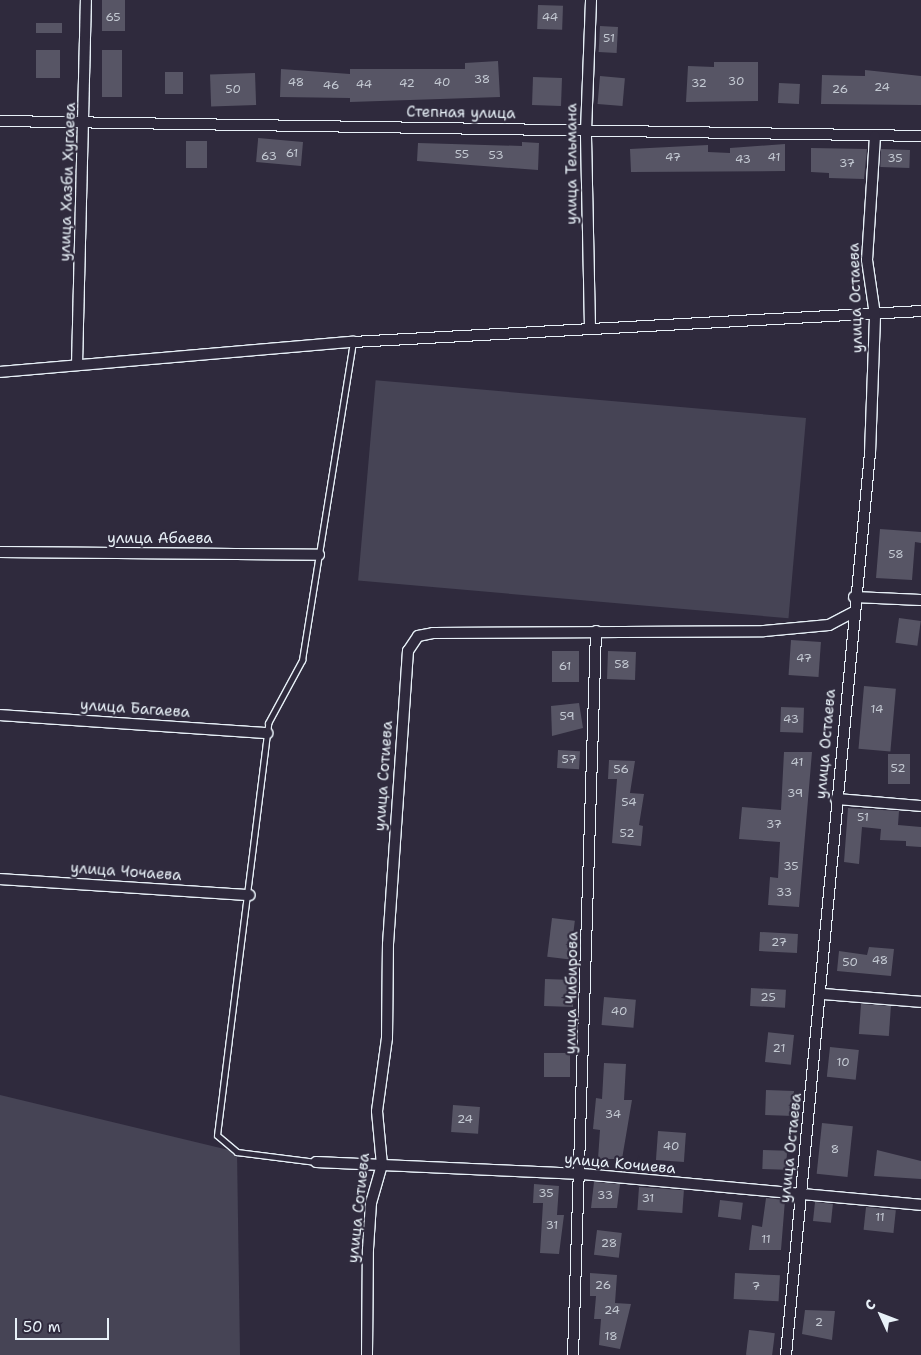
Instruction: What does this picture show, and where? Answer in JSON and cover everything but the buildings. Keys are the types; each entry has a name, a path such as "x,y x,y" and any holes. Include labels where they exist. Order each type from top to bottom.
{"street":[{"name":"улица Хазби Хугаева","path":"77,365 85,122 86,0"},
{"name":"улица Тельмана","path":"590,327 586,131 591,0"},
{"name":"Степная улица","path":"0,120 921,136"},
{"name":"улица Остаева","path":"786,1355 822,994 852,613 870,453 874,315 867,260 875,136"},
{"path":"0,372 354,342 590,327 874,315 921,311"},
{"name":"улица Абаева","path":"0,552 319,555"},
{"path":"854,597 921,600"},
{"name":"улица Сотиева","path":"367,1355 371,1212 382,1165 377,1111 387,1038 388,944 408,651 418,636 433,633 802,629 829,624 852,613"},
{"name":"улица Чибирова","path":"573,1355 582,1174 596,631"},
{"name":"улица Багаева","path":"0,715 268,733"},
{"path":"836,799 921,806"},
{"name":"улица Чочаева","path":"0,879 249,896"},
{"path":"822,994 921,1002"},
{"name":"улица Кочиева","path":"316,1162 582,1174 802,1197 921,1205"}],"lane":[{"path":"316,1162 237,1152 217,1135 249,896 268,733 302,660 354,342"}],"shaded area":[{"path":"376,380 806,418 788,618 358,581"},
{"path":"0,1095 237,1152 240,1355 0,1355"}]}
